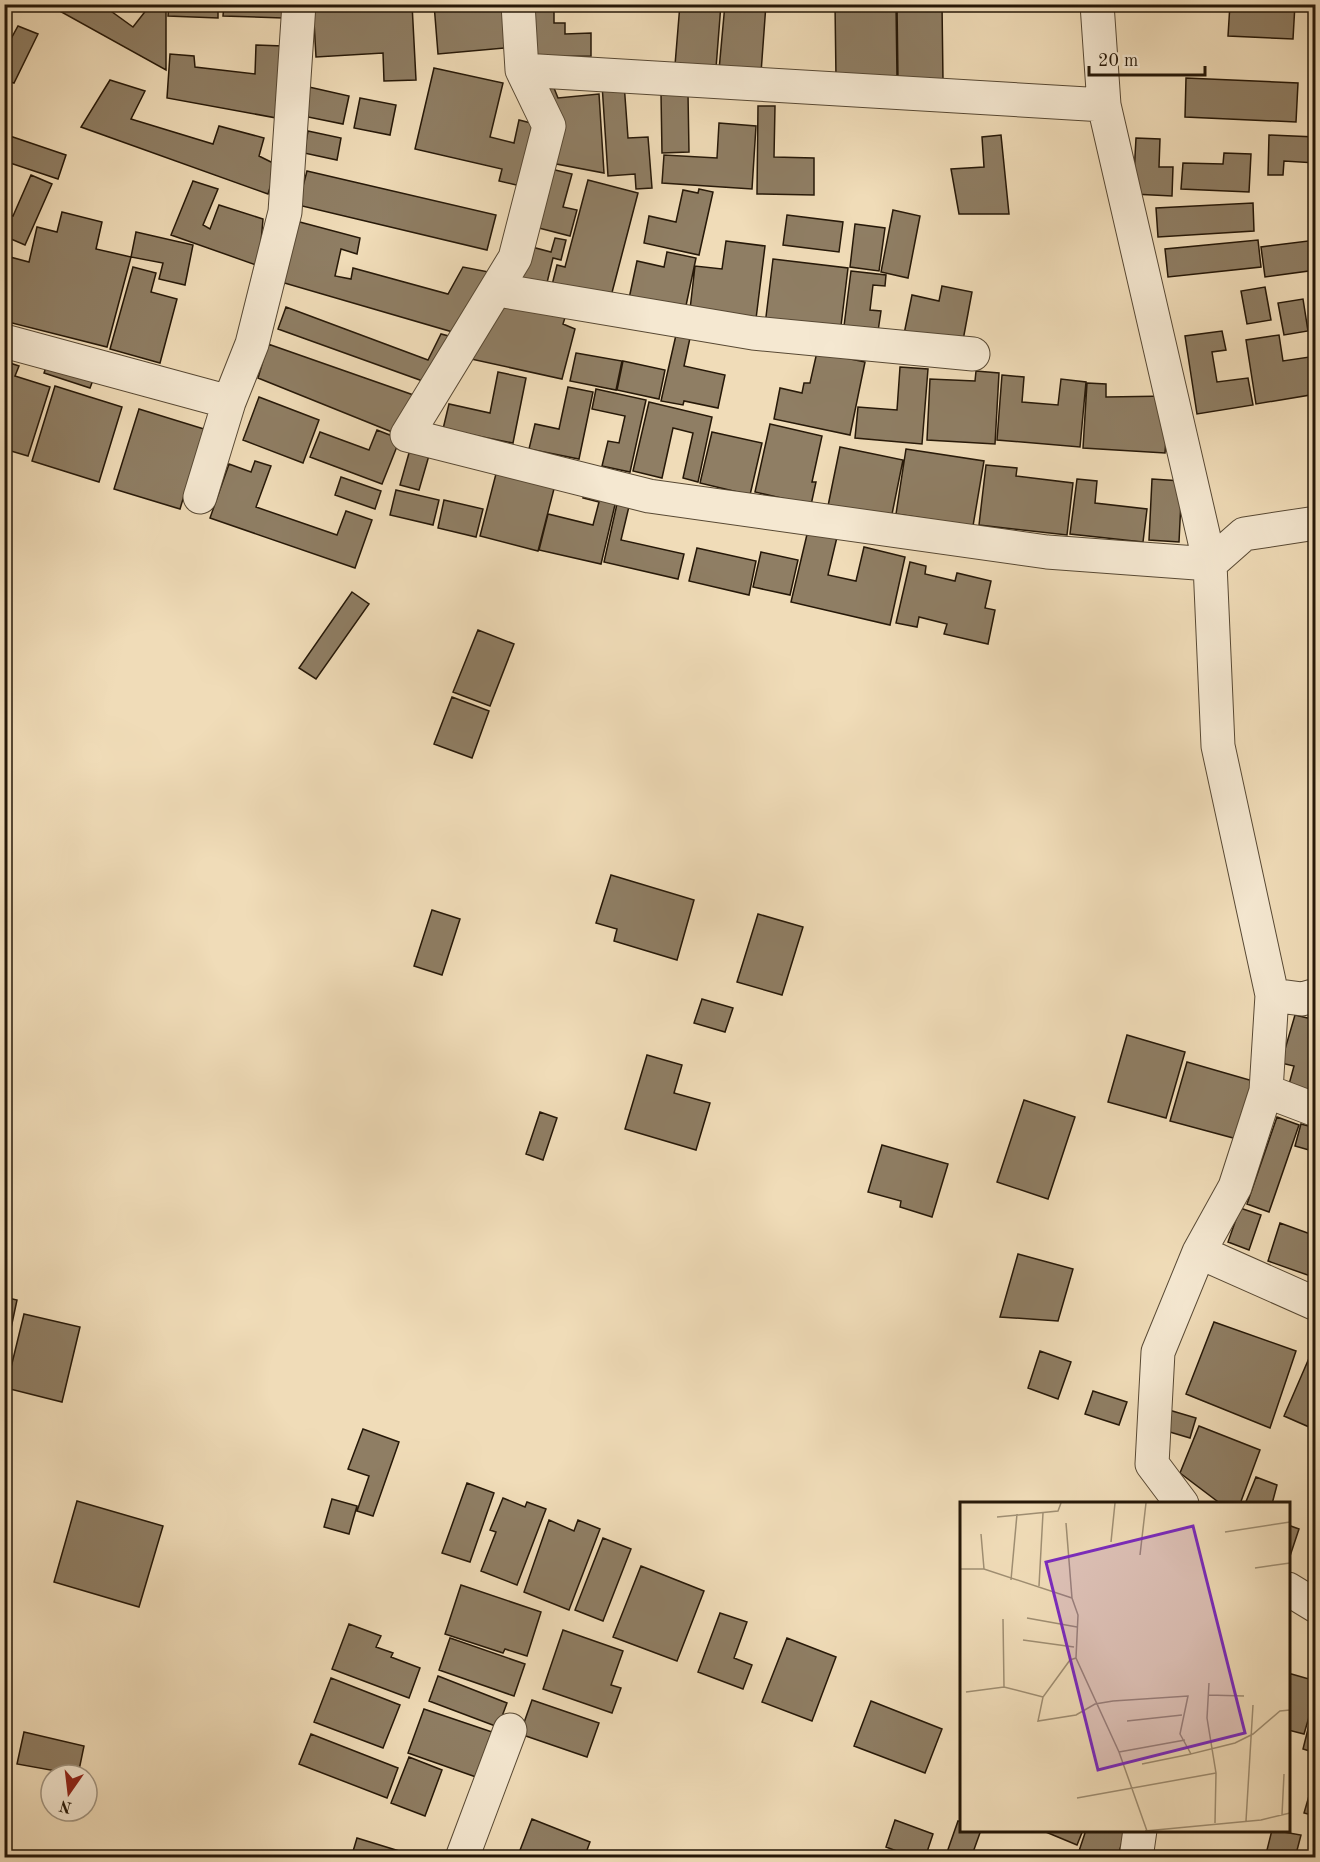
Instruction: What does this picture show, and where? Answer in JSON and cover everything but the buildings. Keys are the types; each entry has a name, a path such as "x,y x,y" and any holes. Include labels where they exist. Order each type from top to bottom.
{"street":[{"path":"200,497 229,402 252,344 285,212 299,4"},
{"path":"518,4 522,70 549,126 515,258 498,290 407,435 649,496 1047,552 1210,564 1244,534 1316,523"},
{"path":"1096,4 1104,105 1210,564 1218,746 1272,995 1266,1091 1234,1187 1199,1252 1158,1352 1152,1464 1181,1502"},
{"path":"522,70 1104,105"},
{"path":"498,290 753,333 973,354"},
{"path":"4,340 229,402"},
{"path":"1272,995 1302,999 1316,994"},
{"path":"1266,1091 1316,1110"},
{"path":"1199,1252 1316,1304"},
{"path":"1290,1590 1316,1606"},
{"path":"462,1857 510,1730"},
{"path":"1136,1857 1140,1832"}]}
